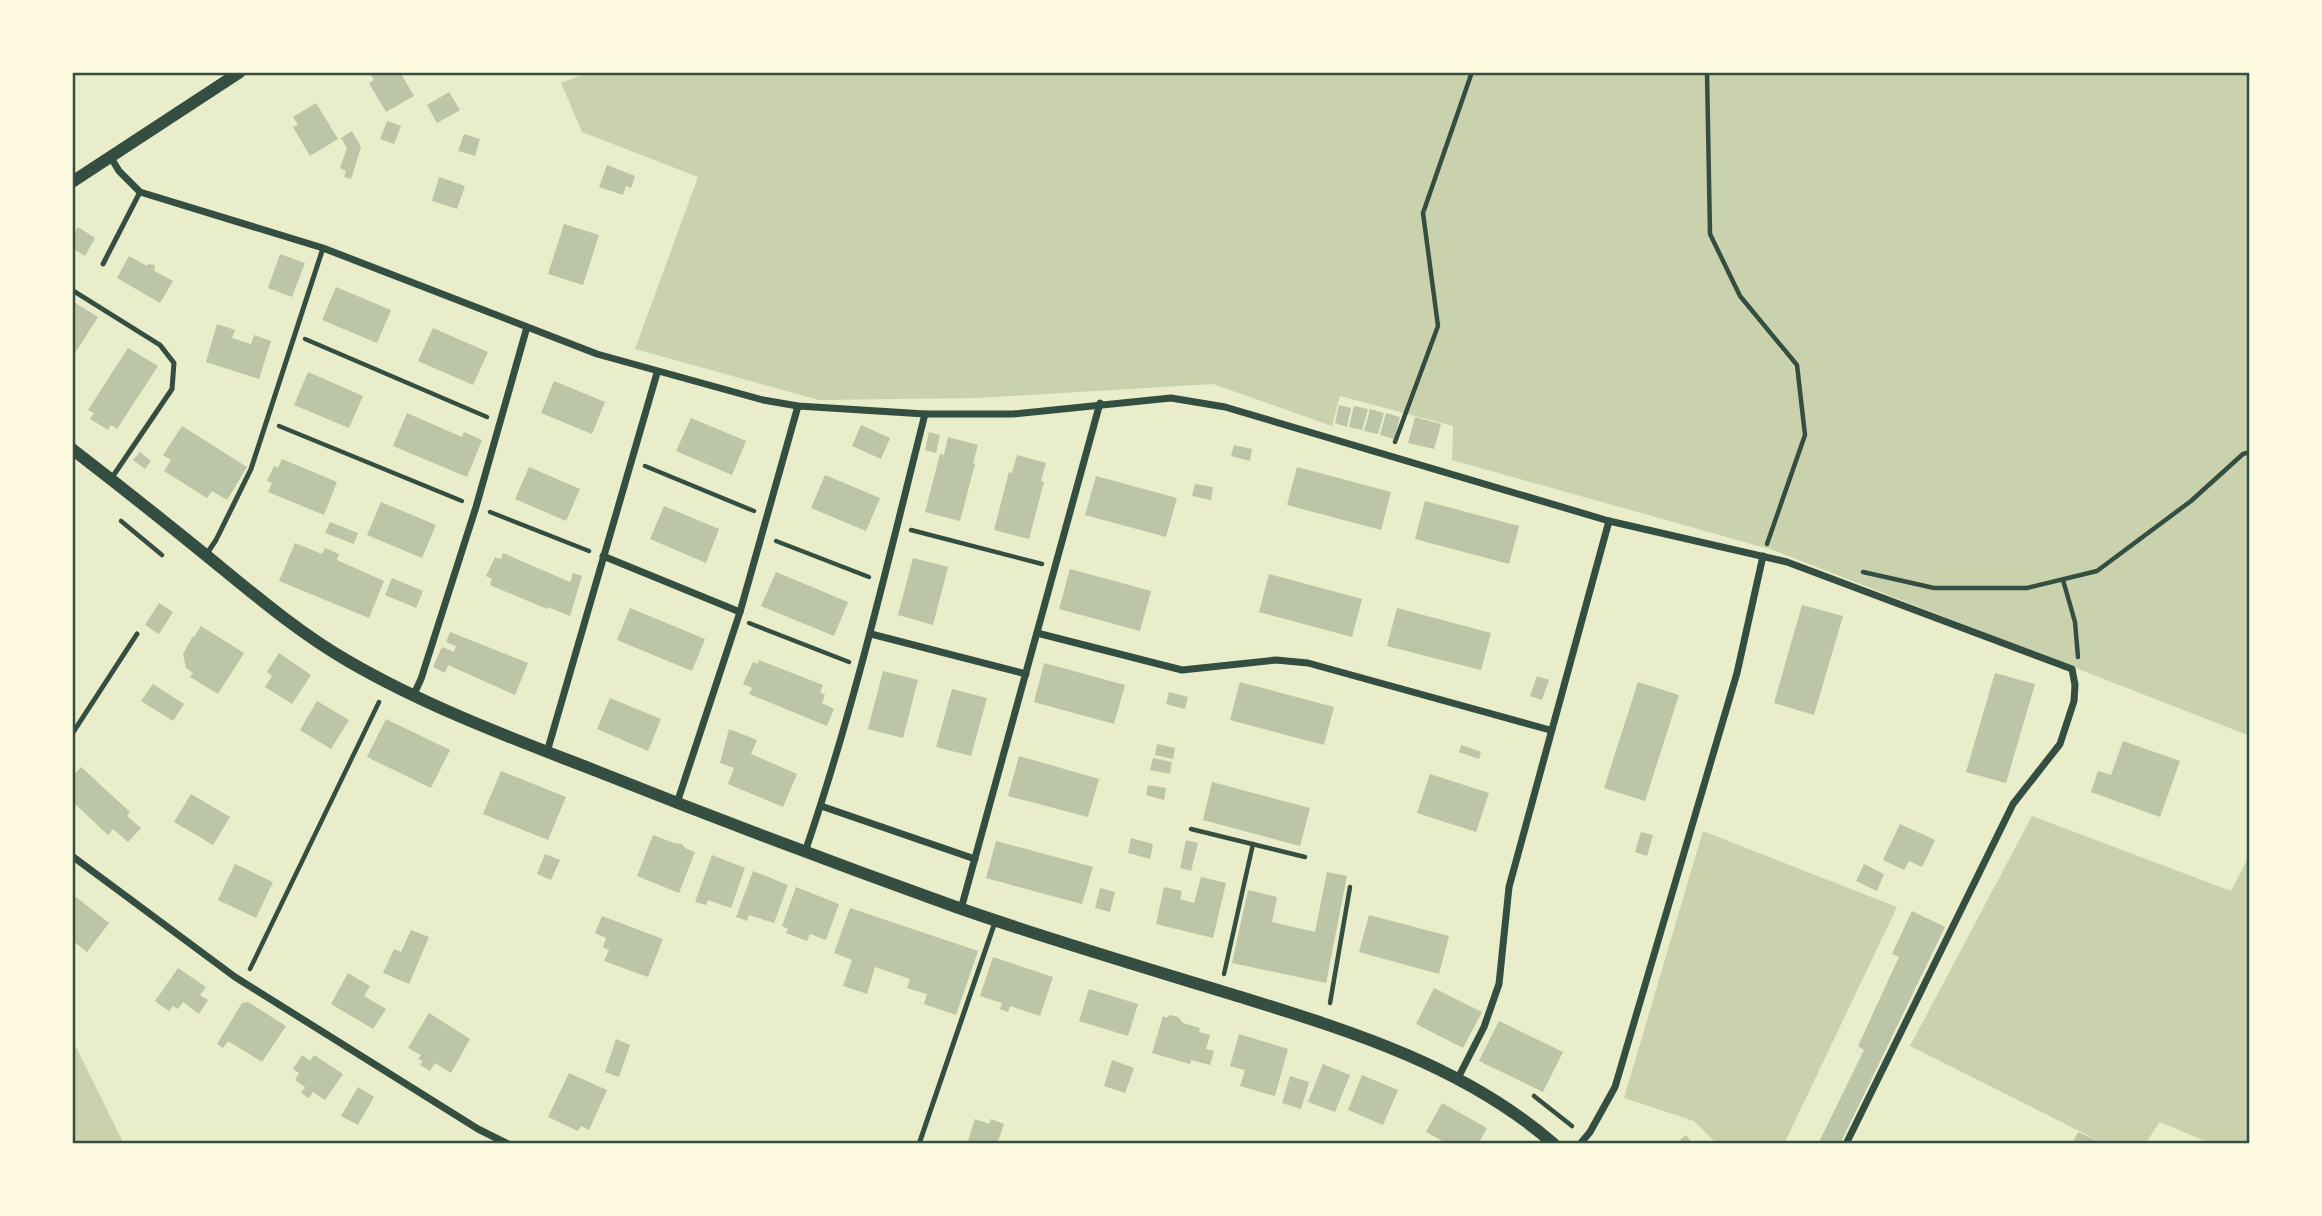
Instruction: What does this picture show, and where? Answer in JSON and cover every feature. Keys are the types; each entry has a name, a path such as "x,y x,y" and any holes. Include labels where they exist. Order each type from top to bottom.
{"street":[{"path":"72,182 240,72"},
{"path":"110,156 119,171 140,192 323,248 597,354 657,373 763,400 798,406 925,414 1013,414 1171,398 1225,407 1609,521 1805,568 2072,669 2076,685 2074,701 2060,744 2013,804 1846,1144"},
{"path":"413,696 421,679 476,507 527,327"},
{"path":"547,752 657,373"},
{"path":"961,909 1100,404"},
{"path":"677,803 739,615 798,406"},
{"path":"805,852 862,667 925,414"},
{"path":"72,449 315,640 344,659 413,696 677,803 961,909 1352,1032 1411,1055 1458,1078 1521,1117 1554,1144"},
{"path":"1458,1078 1484,1027 1499,984 1509,887 1609,521"},
{"path":"603,556 739,615"},
{"path":"1580,1144 1615,1087 1737,673 1763,556"},
{"path":"1037,633 1181,670 1276,660 1308,663 1550,730"},
{"path":"871,634 1026,674"},
{"path":"821,806 975,859"},
{"path":"72,856 236,977 478,1129 508,1144"}],"lane":[{"path":"103,264 140,192"},
{"path":"206,555 251,469 323,248"},
{"path":"72,290 160,345 174,363 172,389 111,480"},
{"path":"72,734 137,634"},
{"path":"919,1144 995,920"}],"path":[{"path":"1390,456 1438,326 1423,214 1472,72"},
{"path":"1707,72 1710,234 1740,296 1797,365 1805,435 1763,556"},
{"path":"295,335 500,422"},
{"path":"267,421 603,556"},
{"path":"1860,571 1934,588 2027,588 2097,571 2191,500 2244,454 2250,452"},
{"path":"632,460 767,516"},
{"path":"121,521 162,555"},
{"path":"897,526 1055,567"},
{"path":"762,535 883,583"},
{"path":"2063,580 2075,622 2078,669"},
{"path":"739,615 862,667"},
{"path":"248,972 379,702"},
{"path":"1191,829 1305,857"},
{"path":"1224,975 1253,844"},
{"path":"1330,1003 1350,887"},
{"path":"1534,1096 1572,1126"}],"green space":[{"path":"589,72 2250,72 2250,736 1773,550 1452,460 1453,426 1340,396 1332,426 1213,384 978,398 819,400 635,349 698,177 582,132 561,83"},
{"path":"2032,816 2231,891 2250,854 2250,1144 2212,1144 2160,1122 2145,1144 2105,1144 1910,1046"},
{"path":"1703,831 1897,907 1784,1144 1717,1144 1694,1121 1624,1098"},
{"path":"72,1039 124,1144 72,1144"}],"building":[{"path":"371,72 400,72 414,96 386,112 369,83 374,80"},
{"path":"449,92 460,110 437,123 427,105"},
{"path":"316,103 338,139 310,156 293,127 298,125 293,117"},
{"path":"387,121 401,126 394,144 380,139"},
{"path":"352,131 361,147 351,179 344,177 346,171 340,168 347,148 341,138"},
{"path":"464,134 480,139 475,156 458,151"},
{"path":"607,165 635,176 631,188 626,186 623,195 599,187"},
{"path":"439,177 465,186 457,209 432,201"},
{"path":"564,224 599,235 583,285 548,274"},
{"path":"78,227 95,238 85,256 72,248 72,237"},
{"path":"280,254 305,263 292,297 268,288"},
{"path":"129,256 147,266 155,265 154,271 173,281 160,303 117,278"},
{"path":"336,287 391,310 377,343 322,320"},
{"path":"72,301 98,317 72,358"},
{"path":"217,324 235,330 232,338 251,344 254,335 271,341 259,379 206,362"},
{"path":"433,328 488,352 473,385 418,361"},
{"path":"128,348 158,366 117,429 111,425 108,430 90,419 94,413 88,410"},
{"path":"308,372 363,396 349,428 294,405"},
{"path":"554,381 605,402 592,434 541,413"},
{"path":"1339,405 1351,408 1347,427 1335,423"},
{"path":"1354,406 1368,409 1362,430 1349,427"},
{"path":"1370,409 1384,413 1378,434 1364,431"},
{"path":"407,413 462,437 464,432 482,440 467,477 393,446"},
{"path":"1386,413 1400,417 1394,439 1380,435"},
{"path":"1415,417 1441,424 1434,449 1408,443"},
{"path":"691,418 746,441 732,475 676,451"},
{"path":"861,425 890,438 881,459 852,446"},
{"path":"182,426 247,467 227,500 212,491 207,498 164,471 171,460 163,455"},
{"path":"929,432 940,435 936,453 925,450"},
{"path":"948,437 978,445 960,521 925,512 940,454 944,455"},
{"path":"1234,445 1252,449 1250,461 1231,456"},
{"path":"140,452 151,461 145,469 133,460"},
{"path":"1017,455 1046,463 1041,481 1044,482 1029,539 994,530 1009,472 1012,473"},
{"path":"282,459 337,482 324,515 268,492 272,483 267,481 274,466 278,468"},
{"path":"529,467 580,489 566,521 515,499"},
{"path":"1297,467 1391,492 1381,530 1287,505"},
{"path":"825,475 880,498 866,531 811,508"},
{"path":"1096,476 1177,498 1166,537 1085,515"},
{"path":"1195,484 1213,487 1211,500 1192,496"},
{"path":"1425,501 1519,526 1509,564 1415,539"},
{"path":"381,502 436,525 422,558 367,535"},
{"path":"664,506 719,529 706,563 650,539"},
{"path":"330,522 358,533 354,544 325,533"},
{"path":"295,543 322,554 325,548 339,554 337,560 384,581 369,618 279,581"},
{"path":"503,553 570,582 573,573 582,576 570,616 490,585 492,579 486,576 495,557 501,559"},
{"path":"913,558 948,567 933,625 898,615"},
{"path":"1070,569 1151,591 1140,631 1059,609"},
{"path":"776,572 848,602 834,636 761,606"},
{"path":"1269,574 1362,599 1352,637 1259,612"},
{"path":"392,578 423,591 416,608 385,595"},
{"path":"159,603 173,612 159,634 145,625"},
{"path":"1802,605 1843,616 1814,715 1774,703"},
{"path":"630,608 705,639 692,671 617,640"},
{"path":"1397,608 1491,633 1481,670 1387,646"},
{"path":"201,626 244,653 218,694 190,677 193,673 186,668 183,654"},
{"path":"450,632 528,663 515,695 448,665 445,673 433,667 442,647 454,652 456,646 446,642"},
{"path":"279,653 311,675 292,704 265,687 272,676 267,672"},
{"path":"759,660 823,685 820,692 825,695 822,703 834,709 827,726 749,694 752,688 743,684 753,662 758,664"},
{"path":"1044,663 1125,685 1114,724 1034,702"},
{"path":"883,671 918,680 903,738 868,729"},
{"path":"1995,673 2035,684 2006,783 1966,772"},
{"path":"1537,676 1549,680 1542,700 1530,696"},
{"path":"1240,682 1334,707 1324,745 1230,720"},
{"path":"1638,682 1679,695 1645,801 1604,788"},
{"path":"153,684 184,704 173,721 141,701"},
{"path":"952,689 987,698 971,756 936,747"},
{"path":"1169,692 1188,697 1185,709 1166,704"},
{"path":"610,698 661,719 648,751 597,729"},
{"path":"317,701 349,720 331,749 300,730"},
{"path":"386,719 450,750 431,788 367,757"},
{"path":"729,729 757,740 751,754 797,774 783,807 728,784 734,768 720,763"},
{"path":"2123,741 2180,761 2160,817 2091,792 2098,771 2111,775"},
{"path":"1157,744 1175,748 1173,759 1155,755"},
{"path":"1461,745 1481,752 1479,759 1459,752"},
{"path":"1019,756 1099,779 1088,817 1008,796"},
{"path":"1153,758 1172,762 1170,774 1150,770"},
{"path":"81,767 130,812 127,816 141,828 128,842 113,829 108,835 72,801 72,777"},
{"path":"501,771 566,797 548,840 483,814"},
{"path":"1430,774 1489,793 1476,832 1417,813"},
{"path":"1212,782 1310,808 1300,846 1203,820"},
{"path":"1148,785 1166,788 1164,800 1146,795"},
{"path":"191,794 230,817 213,845 174,822"},
{"path":"1900,824 1935,840 1922,867 1909,861 1904,870 1883,860"},
{"path":"1641,832 1653,835 1647,856 1635,852"},
{"path":"653,835 682,844 695,852 679,893 637,876"},
{"path":"1131,838 1153,844 1150,859 1128,853"},
{"path":"1186,840 1198,843 1191,871 1180,868"},
{"path":"996,841 1093,867 1082,904 986,878"},
{"path":"545,854 560,860 551,880 537,874"},
{"path":"712,855 745,868 731,908 708,900 706,905 695,902"},
{"path":"235,864 273,882 256,918 218,900"},
{"path":"1864,864 1884,874 1877,891 1856,881"},
{"path":"753,871 788,885 774,923 749,915 747,921 736,917"},
{"path":"1327,872 1347,876 1326,983 1232,963 1248,890 1277,897 1272,922 1315,932"},
{"path":"1201,877 1226,883 1213,938 1156,924 1164,887 1182,891 1180,899 1194,903"},
{"path":"796,887 839,904 826,940 810,934 807,941 786,933 788,929 782,926"},
{"path":"1100,888 1115,892 1110,912 1095,908"},
{"path":"72,894 109,923 87,952 72,940"},
{"path":"850,908 978,951 956,1015 924,1004 927,994 907,988 910,979 875,967 867,994 843,986 852,960 834,953"},
{"path":"1912,911 1945,927 1840,1144 1818,1144 1864,1050 1858,1046 1899,957 1892,954"},
{"path":"1369,915 1449,936 1439,974 1359,952"},
{"path":"602,916 663,939 648,977 604,961 609,950 603,947 606,938 595,933"},
{"path":"411,930 429,937 409,984 383,973 394,949 401,952"},
{"path":"993,957 1053,977 1040,1016 1010,1006 1008,1012 1000,1009 1002,1003 980,996"},
{"path":"178,968 206,987 200,995 208,1000 199,1014 183,1002 178,1009 173,1006 169,1011 155,1001"},
{"path":"348,973 370,986 364,996 386,1009 373,1029 331,1004"},
{"path":"1434,988 1482,1012 1463,1048 1416,1024"},
{"path":"1089,989 1138,1004 1128,1036 1079,1021"},
{"path":"248,1002 286,1026 262,1062 228,1041 223,1048 217,1044 242,1003"},
{"path":"429,1013 470,1039 451,1073 435,1063 430,1071 420,1065 423,1061 418,1059 421,1055 408,1048"},
{"path":"1170,1015 1178,1017 1183,1023 1200,1028 1199,1032 1210,1035 1206,1049 1214,1051 1210,1065 1191,1060 1190,1064 1152,1053 1163,1016 1166,1018"},
{"path":"1499,1021 1563,1052 1543,1092 1479,1061"},
{"path":"1239,1034 1288,1049 1275,1096 1240,1086 1245,1070 1230,1066"},
{"path":"616,1039 630,1045 619,1077 605,1072"},
{"path":"302,1055 310,1061 314,1055 343,1074 325,1100 313,1092 309,1098 301,1093 305,1087 295,1080 299,1073 293,1069"},
{"path":"1112,1060 1134,1068 1125,1093 1104,1086"},
{"path":"1323,1064 1350,1075 1335,1112 1308,1102"},
{"path":"569,1073 607,1090 589,1130 581,1126 578,1131 548,1117"},
{"path":"1362,1075 1398,1090 1383,1125 1348,1110"},
{"path":"1290,1076 1309,1082 1301,1109 1282,1103"},
{"path":"358,1087 374,1097 358,1125 341,1116"},
{"path":"1442,1103 1487,1128 1478,1144 1448,1144 1426,1132"},
{"path":"975,1119 989,1124 991,1119 1004,1124 997,1144 967,1144"},
{"path":"2078,1132 2105,1144 2072,1144"},
{"path":"1686,1135 1693,1144 1675,1144"}]}
